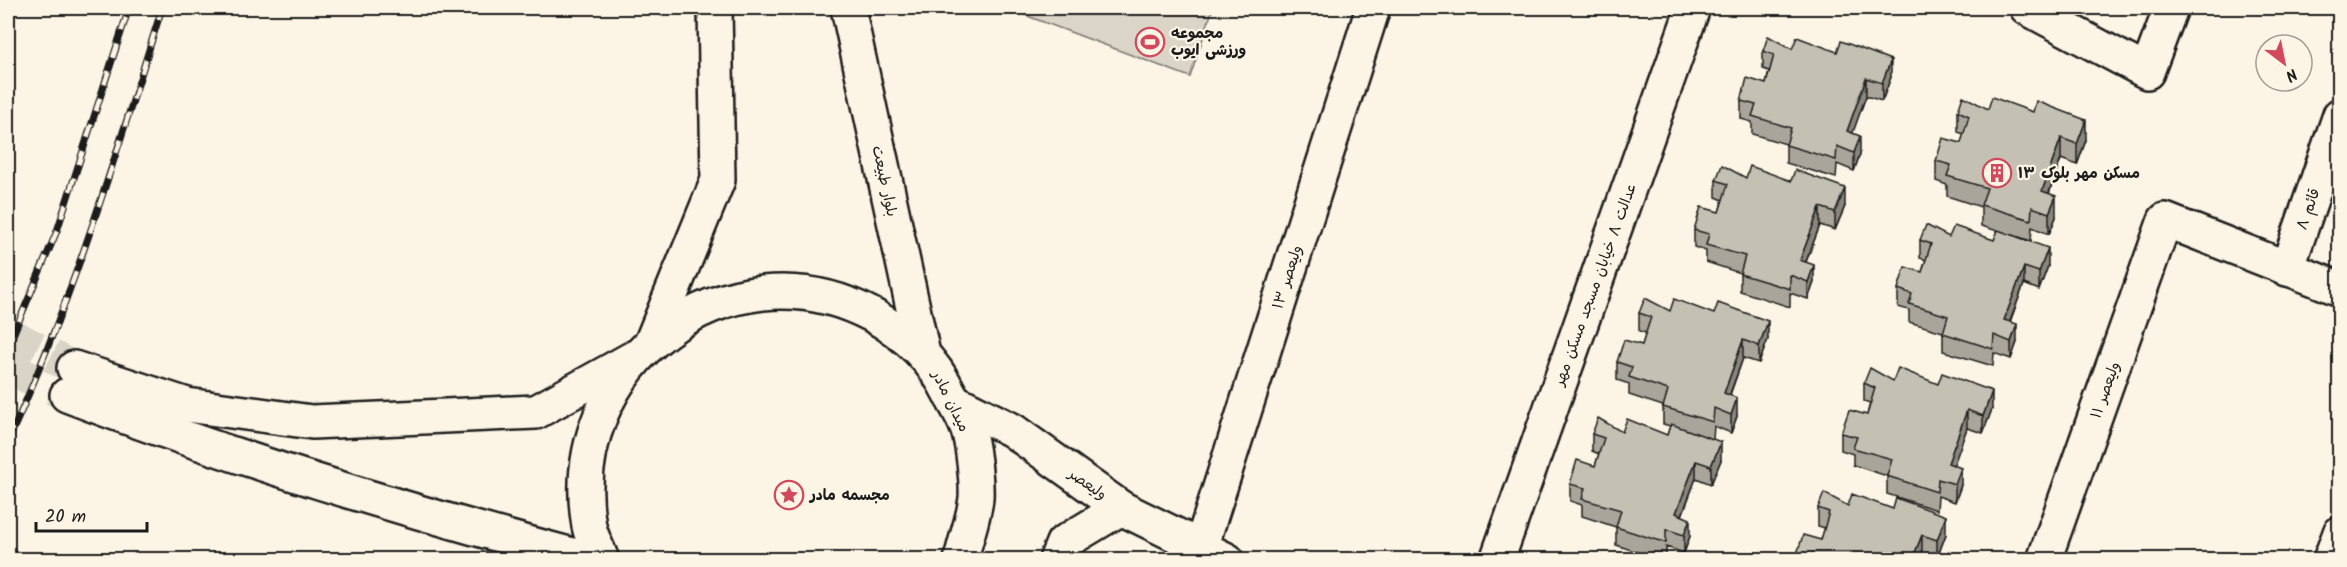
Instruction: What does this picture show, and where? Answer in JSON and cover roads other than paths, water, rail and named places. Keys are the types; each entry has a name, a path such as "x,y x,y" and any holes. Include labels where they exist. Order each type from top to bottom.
{"street":[{"path":"591,560 430,517 184,440 71,382 187,405 312,422 536,412 643,350 718,180 715,8"},
{"name":"بلوار طبیعت","path":"848,8 923,354"},
{"name":"ولیعصر ۱۳","path":"1214,553 1373,8"},
{"name":"عدالت ۸ خیابان مسجد مسکن مهر","path":"1497,560 1693,8"},
{"path":"2027,8 2148,72 2171,8"},
{"name":"قائم ۸","path":"2287,269 2340,115"},
{"name":"ولیعصر ۱۱","path":"2044,560 2165,220 2287,269"},
{"path":"2287,269 2340,289"},
{"name":"میدان مادر","path":"602,560 589,526 587,467 602,408 643,350 679,320 733,297 791,291 848,303 899,330 939,372 968,431 976,498 961,560"},
{"name":"ولیعصر","path":"954,401 1012,430 1121,508 1214,553"},
{"path":"1056,560 1063,543 1121,508"},
{"path":"2330,560 2340,533"}],"tunnel":[{"path":"8,333 74,368"},
{"path":"8,368 67,395"}],"railway":[{"path":"8,347 57,231 129,8"},
{"path":"8,441 73,281 162,8"}],"place":[{"name":"مجموعه ورزشی ایوب","path":"1150,42"},
{"name":"مسکن مهر بلوک ۱۳","path":"1997,173"},
{"name":"مجسمه مادر","path":"789,495"}]}
